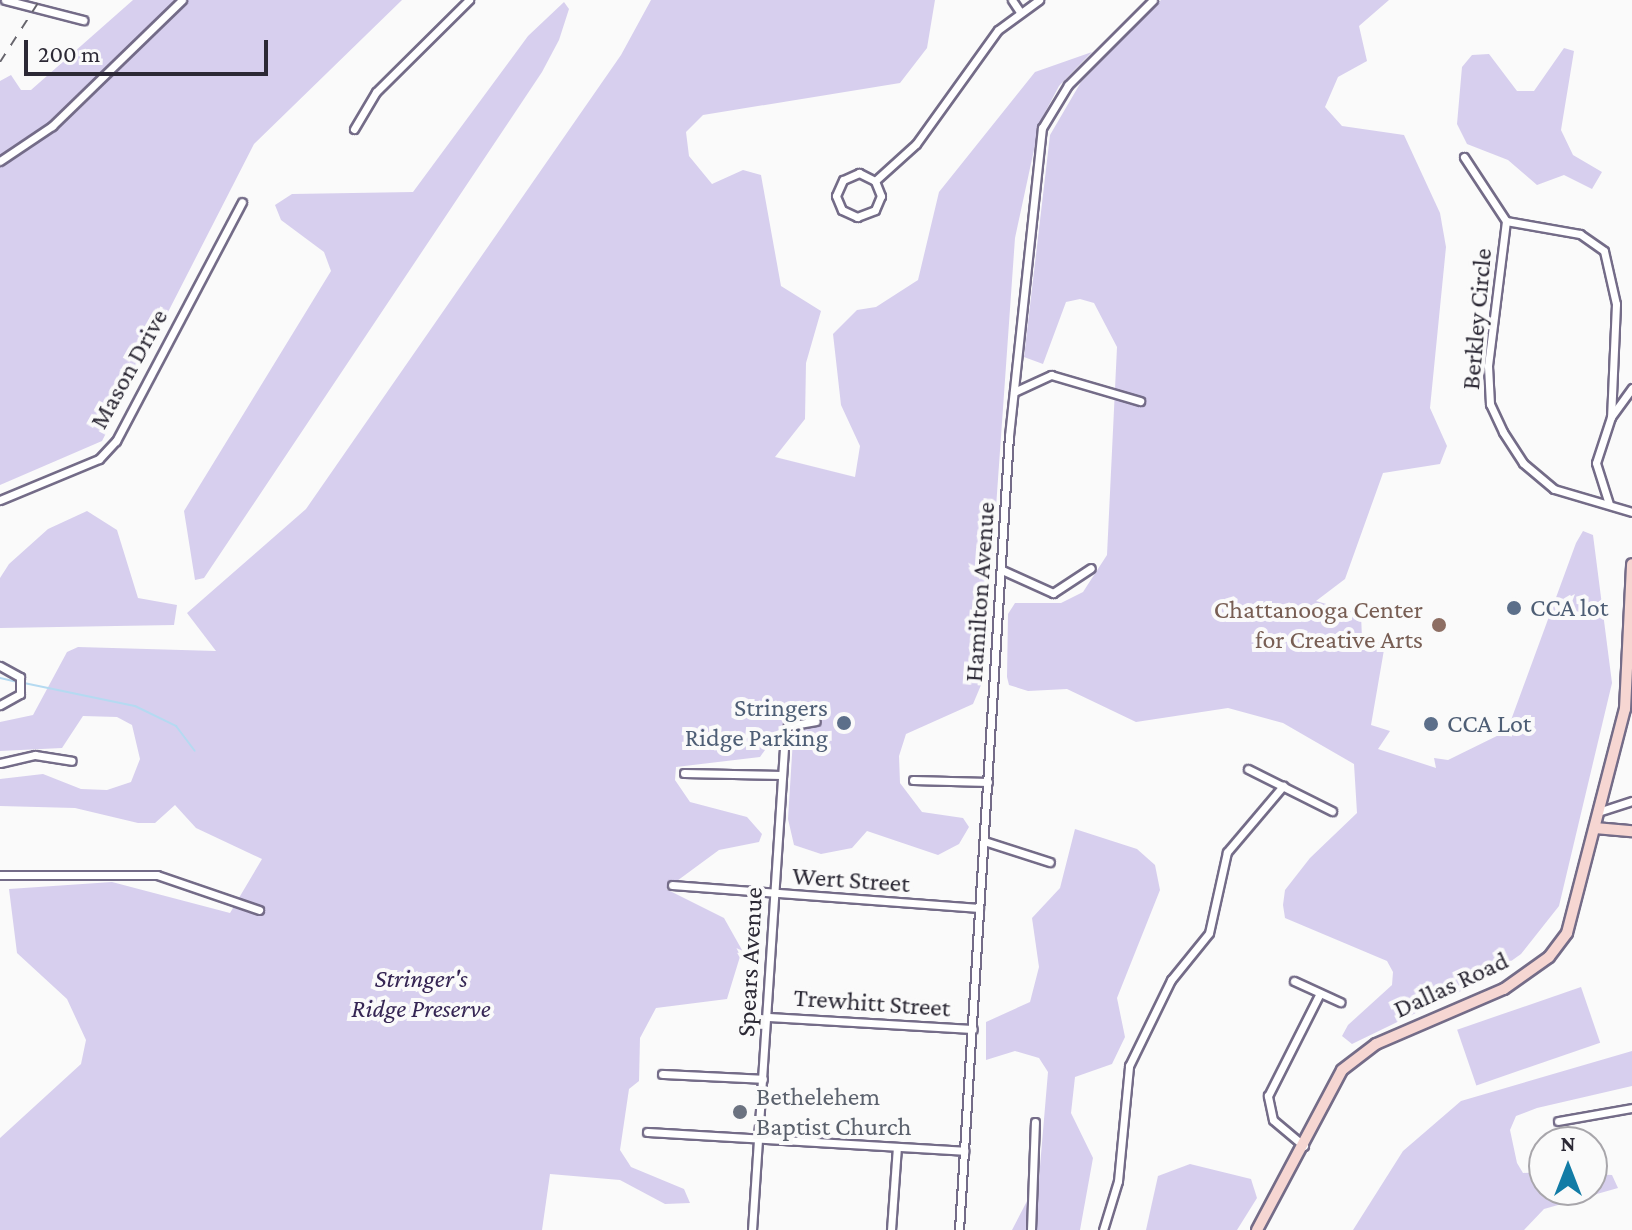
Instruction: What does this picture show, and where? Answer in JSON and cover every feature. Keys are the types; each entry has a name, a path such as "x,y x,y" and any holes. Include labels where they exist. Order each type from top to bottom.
{"street":[{"path":"5,0 83,20"},
{"path":"0,161 52,126 182,0"},
{"path":"354,129 376,92 469,0"},
{"path":"1012,0 1020,12"},
{"path":"875,181 916,144 989,41 1020,12 1039,0"},
{"name":"Hamilton Avenue","path":"959,1230 1014,392 1042,128 1068,85 1153,0"},
{"name":"Berkley Circle","path":"1464,157 1506,221 1490,404 1533,472 1554,489 1632,512"},
{"path":"859,173 875,181 881,199 873,213 854,217 842,210 836,194 845,178 859,173"},
{"name":"Mason Drive","path":"0,500 99,459 116,441 242,202"},
{"path":"1506,221 1580,234 1604,251 1616,304 1611,417 1596,463 1609,504"},
{"path":"1014,392 1051,375 1140,401"},
{"path":"1611,417 1632,388"},
{"name":"Dallas Road","path":"1257,1230 1304,1146 1333,1083 1356,1057 1504,989 1549,957 1578,912 1598,812 1625,709 1632,564"},
{"path":"1002,570 1053,593 1091,568"},
{"path":"0,666 20,677 20,694 0,705"},
{"name":"Spears Avenue","path":"752,1230 782,775 788,726 816,721"},
{"path":"0,763 35,755 72,761"},
{"path":"1248,769 1332,811"},
{"path":"684,773 782,775"},
{"path":"913,780 988,782"},
{"path":"1103,1230 1118,1181 1129,1066 1171,980 1209,933 1227,852 1283,786"},
{"path":"1598,812 1632,801"},
{"path":"1595,828 1632,831"},
{"path":"984,841 1050,862"},
{"path":"0,875 157,875 259,910"},
{"name":"Wert Street","path":"672,885 979,908"},
{"path":"1294,981 1340,1002"},
{"path":"1304,1146 1273,1120 1268,1096 1320,993"},
{"name":"Trewhitt Street","path":"768,1017 973,1029"},
{"path":"662,1074 763,1079"},
{"path":"1558,1121 1632,1108"},
{"path":"1031,1230 1035,1122"},
{"path":"647,1132 964,1151"},
{"path":"891,1230 897,1147"}],"green space":[{"path":"133,0 402,0 254,144 102,441 0,485 0,81 11,75 21,90 31,90"},
{"name":"Stringer's Ridge Preserve","path":"651,0 935,0 927,48 900,83 703,115 686,132 689,156 712,184 743,170 761,175 781,286 821,311 806,363 805,419 775,457 855,477 860,446 841,405 833,334 857,310 876,307 918,280 939,192 1035,72 1092,52 1059,86 1040,122 1015,238 984,678 973,704 906,734 899,756 900,783 922,812 963,818 969,827 959,844 938,855 867,831 852,848 821,854 794,845 788,819 795,707 760,757 676,767 675,780 690,802 747,817 762,834 759,842 719,850 666,889 724,918 742,950 727,999 656,1008 640,1038 639,1081 629,1089 620,1150 631,1167 684,1189 690,1203 665,1204 620,1180 550,1174 542,1230 0,1230 0,1138 81,1064 86,1040 67,999 17,953 9,889 112,882 230,913 262,859 196,828 175,805 155,823 138,823 75,808 0,806 0,779 43,774 81,789 107,790 131,782 140,759 132,725 117,717 83,716 62,748 0,751 0,722 33,715 67,652 78,647 216,651 187,613 306,509 621,55"},
{"path":"1161,0 1389,0 1359,26 1367,61 1338,77 1325,107 1342,126 1404,135 1440,213 1446,247 1430,408 1447,446 1440,464 1383,473 1345,579 1316,601 1361,614 1362,639 1385,644 1371,725 1390,731 1378,749 1436,768 1434,758 1448,760 1507,731 1576,543 1583,531 1593,535 1612,683 1559,906 1521,954 1486,979 1352,1044 1342,1036 1348,1025 1392,985 1393,972 1387,961 1285,918 1283,905 1285,890 1310,858 1357,813 1354,764 1283,723 1228,708 1136,722 1067,689 1028,691 1009,685 1007,677 1008,614 1015,603 1061,603 1083,592 1107,555 1117,347 1094,303 1080,299 1066,302 1043,364 1024,357 1050,135 1081,82"},
{"path":"564,2 569,9 559,40 542,72 204,578 195,580 184,511 331,271 324,252 281,220 275,205 292,194 413,192 528,36"},
{"path":"1564,48 1574,51 1561,130 1573,155 1602,172 1592,189 1564,175 1537,185 1508,160 1467,144 1457,124 1462,67 1472,55 1489,54 1517,91 1534,91"},
{"path":"87,511 117,530 138,598 177,605 174,625 0,628 0,578 9,564 48,529"},
{"path":"1075,829 1137,849 1155,865 1160,890 1117,998 1125,1037 1112,1064 1075,1077 1071,1113 1093,1158 1080,1230 1012,1230 1039,1178 1048,1072 1039,1058 1015,1051 986,1060 986,1022 1030,1002 1039,967 1032,918 1060,888"},
{"path":"1581,987 1600,1043 1476,1085 1457,1030"},
{"path":"1632,1051 1632,1086 1537,1108 1516,1116 1510,1130 1517,1163 1523,1173 1528,1173 1528,1206 1555,1206 1544,1209 1524,1230 1353,1230 1403,1151 1461,1101"},
{"path":"1190,1164 1251,1179 1257,1198 1237,1230 1146,1230 1158,1176"},
{"path":"1608,1175 1612,1175 1618,1188 1608,1191"}],"waterway":[{"path":"0,678 18,682"},
{"path":"24,683 135,706 176,726 195,751"}],"railway":[{"path":"0,62 40,0"}],"place":[{"name":"CCA lot","path":"1514,608"},
{"name":"Chattanooga Center for Creative Arts","path":"1439,625"},
{"name":"Stringers Ridge Parking","path":"844,723"},
{"name":"CCA Lot","path":"1431,724"},
{"name":"Bethelehem Baptist Church","path":"740,1112"}]}
